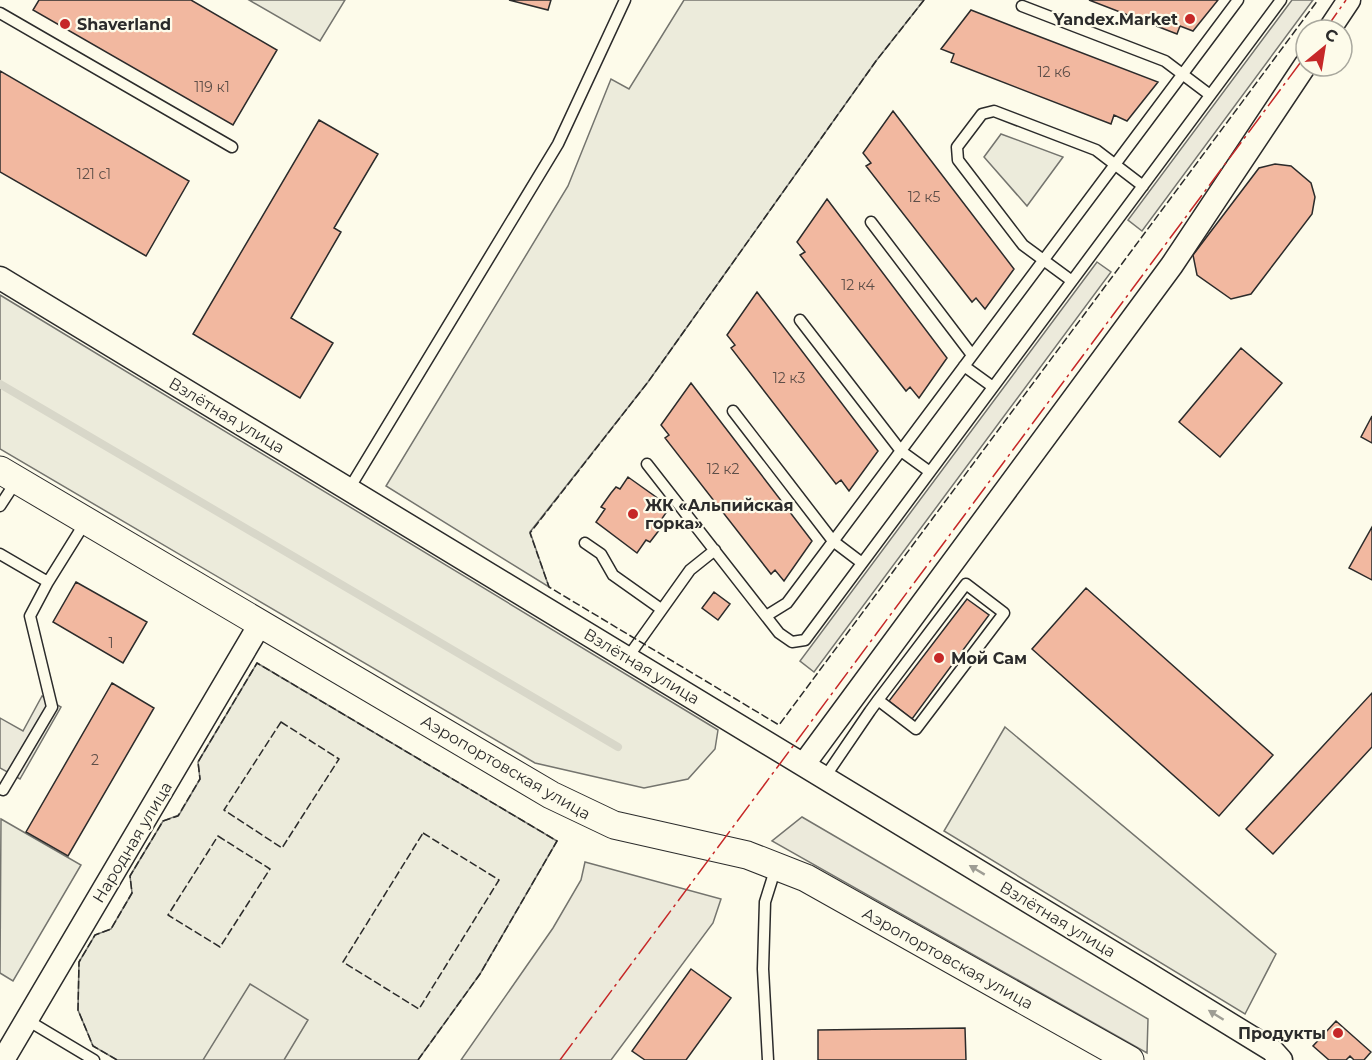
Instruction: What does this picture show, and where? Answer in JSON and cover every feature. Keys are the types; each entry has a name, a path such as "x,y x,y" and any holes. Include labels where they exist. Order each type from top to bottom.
{"street":[{"path":"1337,18 1349,0"},
{"path":"804,764 1172,265 1297,78"},
{"name":"Взлётная улица","path":"0,278 804,764 1272,1050 1281,1060"},
{"name":"Аэропортовская улица","path":"9,475 586,814 645,834 747,855 777,864 806,878 1130,1060"},
{"name":"Народная улица","path":"3,1060 261,624"}],"lane":[{"path":"349,489 558,144 625,0"},
{"path":"766,616 787,603 1238,0"},
{"path":"647,464 779,633 792,642 805,640 1143,186 1275,2"},
{"path":"1022,6 1164,61 1210,95"},
{"path":"0,13 232,147"},
{"path":"1072,281 1023,245 958,160 957,147 982,114 994,111 1096,150 1143,186"},
{"path":"872,222 972,355"},
{"path":"800,320 901,451 930,472"},
{"path":"964,366 993,387"},
{"path":"734,411 833,541 862,563"},
{"path":"0,506 9,475"},
{"path":"3,790 52,706 30,616 86,521"},
{"path":"585,543 601,554 613,575 661,609"},
{"path":"628,657 690,570 715,550"},
{"path":"0,554 48,582"},
{"path":"825,777 878,700 966,584 1004,613 916,729 878,700"},
{"path":"768,1060 763,969 765,903 777,864"},
{"path":"27,1020 94,1060"}],"shaded area":[{"path":"249,0 345,0 320,41"},
{"path":"684,0 924,0 876,61 648,382 530,532 549,587 386,486 568,186 611,79 629,89"},
{"path":"1292,0 1313,0 1300,18 1294,18 1294,26 1142,231 1128,220"},
{"path":"1001,134 1063,157 1027,206 984,157"},
{"path":"1097,262 1111,272 814,672 800,661"},
{"path":"0,295 718,730 715,749 688,779 644,788 535,763 0,449"},
{"path":"257,663 557,841 480,974 418,1060 117,1060 93,1046 78,1010 79,962 95,935 111,929 132,893 130,876 163,821 179,815 200,779 198,762"},
{"path":"42,696 61,707 20,779 0,768 0,718 23,731"},
{"path":"1005,727 1276,954 1245,1014 944,831"},
{"path":"802,817 1148,1019 1147,1053 772,841"},
{"path":"1,819 81,865 13,981 0,973"},
{"path":"585,862 721,899 713,923 611,1060 461,1060 553,928 581,880"},
{"path":"250,984 308,1020 284,1060 203,1060"}],"building":[{"path":"39,0 191,0 277,50 233,125 33,10"},
{"path":"509,0 551,0 548,10"},
{"path":"1089,0 1218,0 1193,31 1180,26 1177,34"},
{"path":"971,10 1158,82 1127,121 1114,115 1111,124 951,62 954,54 941,49"},
{"path":"0,71 189,181 146,256 0,172"},
{"path":"893,111 1014,269 985,309 976,298 972,302 866,166 871,163 863,153"},
{"path":"319,120 378,154 334,228 341,232 291,318 333,343 300,398 193,334"},
{"path":"1275,164 1291,166 1311,183 1315,197 1312,214 1251,294 1231,299 1197,275 1193,255 1259,168"},
{"path":"827,199 947,358 919,398 910,387 906,391 800,255 805,252 797,242"},
{"path":"757,292 878,451 849,491 841,480 836,484 731,348 735,345 727,335"},
{"path":"1241,348 1282,383 1220,457 1179,422"},
{"path":"691,383 812,541 784,581 775,570 771,574 665,438 669,435 661,425"},
{"path":"1372,416 1372,443 1361,437"},
{"name":"ЖК «Альпийская горка»","path":"628,477 670,507 661,520 664,522 660,529 650,542 646,540 637,553 596,522 605,509 601,507 616,487 620,489"},
{"path":"1372,527 1372,580 1349,568"},
{"path":"76,582 147,622 123,663 53,622"},
{"path":"1086,588 1273,755 1219,816 1032,649"},
{"path":"714,592 730,604 718,620 702,608"},
{"name":"Мой Сам","path":"967,599 989,615 912,719 889,701"},
{"path":"112,683 154,708 68,856 26,832"},
{"path":"1372,693 1372,747 1273,854 1246,829"},
{"path":"691,969 731,998 686,1060 645,1060 632,1051"},
{"name":"Продукты","path":"1336,1021 1371,1052 1364,1060 1354,1060 1350,1056 1346,1060 1329,1060 1313,1046"},
{"path":"965,1028 966,1060 818,1060 818,1030"}],"waterway":[{"path":"0,384 618,747"}],"fence":[{"path":"924,0 876,61 648,382 530,533 549,587 779,725 1318,0"},
{"path":"117,1060 93,1046 78,1010 79,962 95,935 111,929 132,893 130,876 163,821 178,816 200,779 198,762 257,663 557,841 480,974 418,1060"},
{"path":"281,722 339,759 282,848 224,810 281,722"},
{"path":"423,833 499,880 419,1009 343,962 423,833"},
{"path":"218,836 270,869 220,947 168,915 218,836"}],"power":[{"path":"1333,18 1346,0"},
{"path":"560,1060 1294,71"}],"place":[{"name":"Yandex.Market","path":"1190,19"},
{"name":"Shaverland","path":"65,24"},
{"name":"ЖК «Альпийская горка»","path":"633,514"},
{"name":"Мой Сам","path":"939,658"},
{"name":"Продукты","path":"1338,1033"}]}
